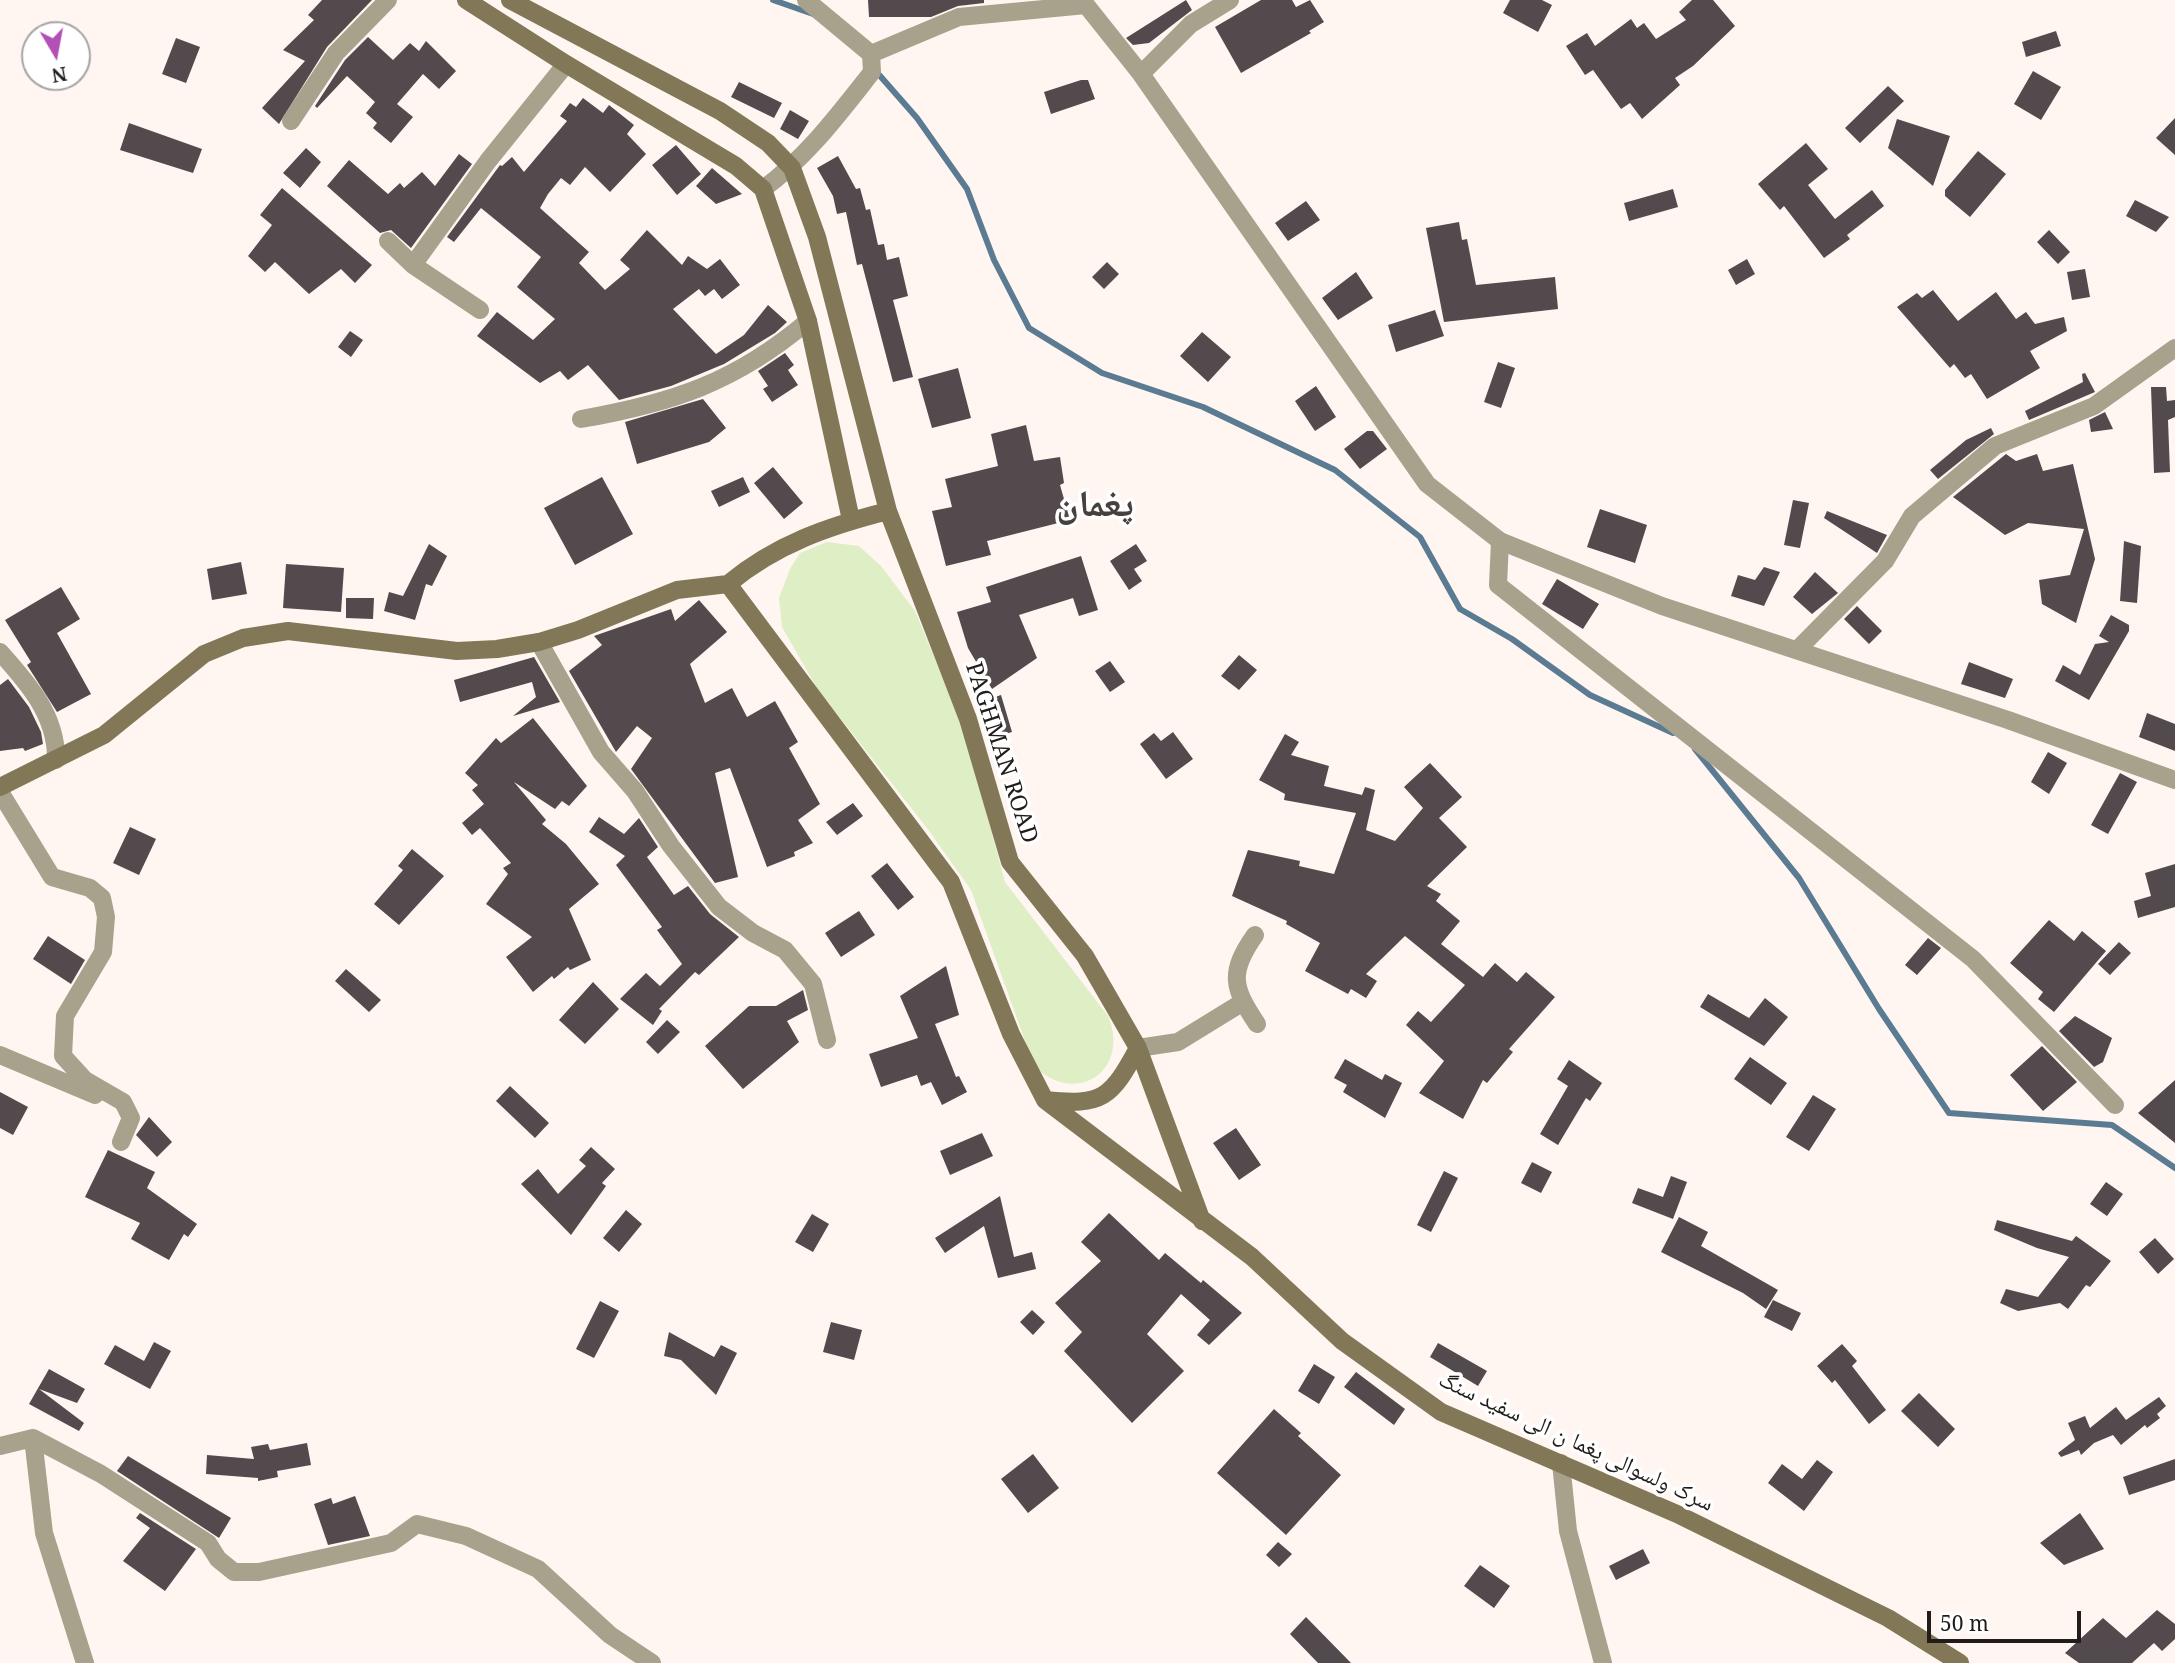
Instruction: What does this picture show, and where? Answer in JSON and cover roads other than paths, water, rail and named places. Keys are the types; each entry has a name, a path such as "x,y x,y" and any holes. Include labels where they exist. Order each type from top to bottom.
{"main road":[{"path":"466,0 566,64 736,166 763,189 808,321 852,520"},
{"path":"510,0 720,111 768,143 792,168"},
{"name":"PAGHMAN ROAD","path":"792,168 817,237 888,511 968,719 1010,862 1085,956 1138,1048 1202,1221"},
{"path":"0,787 104,735 204,654 243,638 288,631 457,651 498,649 539,642 677,590 728,584 746,569 794,540 888,511"},
{"path":"728,584 951,882 1011,1034 1045,1100 1073,1103 1104,1097 1121,1079 1138,1048"},
{"name":"سرک ولسوالی پغما ن الی سفید سنگ","path":"1045,1100 1252,1257 1342,1340 1441,1412 1677,1514 1875,1612 1960,1663"}],"street":[{"path":"291,121 336,53 388,0"},
{"path":"763,189 792,168 825,133 872,72 871,54 806,0"},
{"path":"1141,74 1191,24 1230,0"},
{"path":"871,54 959,17 1086,5 1141,74 1427,484 1500,541 1662,606 2008,720 2175,780"},
{"path":"413,265 488,160 566,64"},
{"path":"388,241 413,265 480,310"},
{"path":"581,419 693,393 727,377 783,342 808,321"},
{"path":"1797,650 1885,561 1912,516 1995,446 2094,406 2175,348"},
{"path":"1500,541 1498,585 1973,959 2115,1105"},
{"path":"539,642 600,752 635,791 671,846 719,907 753,933 785,950 813,984 827,1040"},
{"path":"0,652 27,682 46,714 56,740 56,760"},
{"path":"0,792 51,877 90,888 102,898 106,916 103,951 65,1016 63,1056 85,1080 123,1102 131,1118 121,1142"},
{"path":"1255,935 1239,958 1237,983 1243,1002 1257,1024"},
{"path":"1138,1048 1178,1042 1243,1002"},
{"path":"0,1055 86,1093 123,1102"},
{"path":"0,1447 33,1438 101,1474 208,1543 218,1559 234,1572 259,1572 391,1543 417,1524 466,1536 538,1569 610,1635 652,1663"},
{"path":"33,1438 44,1533 85,1663"},
{"path":"1561,1463 1568,1531 1603,1663"}],"waterway":[{"path":"773,0 813,14"},
{"path":"874,69 917,118 967,189 994,260 1029,328 1102,373 1203,407 1335,470 1420,537 1460,609 1512,639 1590,695 1673,733"},
{"path":"1695,749 1799,878 1879,1009 1949,1113 2112,1125 2175,1168"}],"district":[{"name":"پغمان","path":"1095,505"}]}
